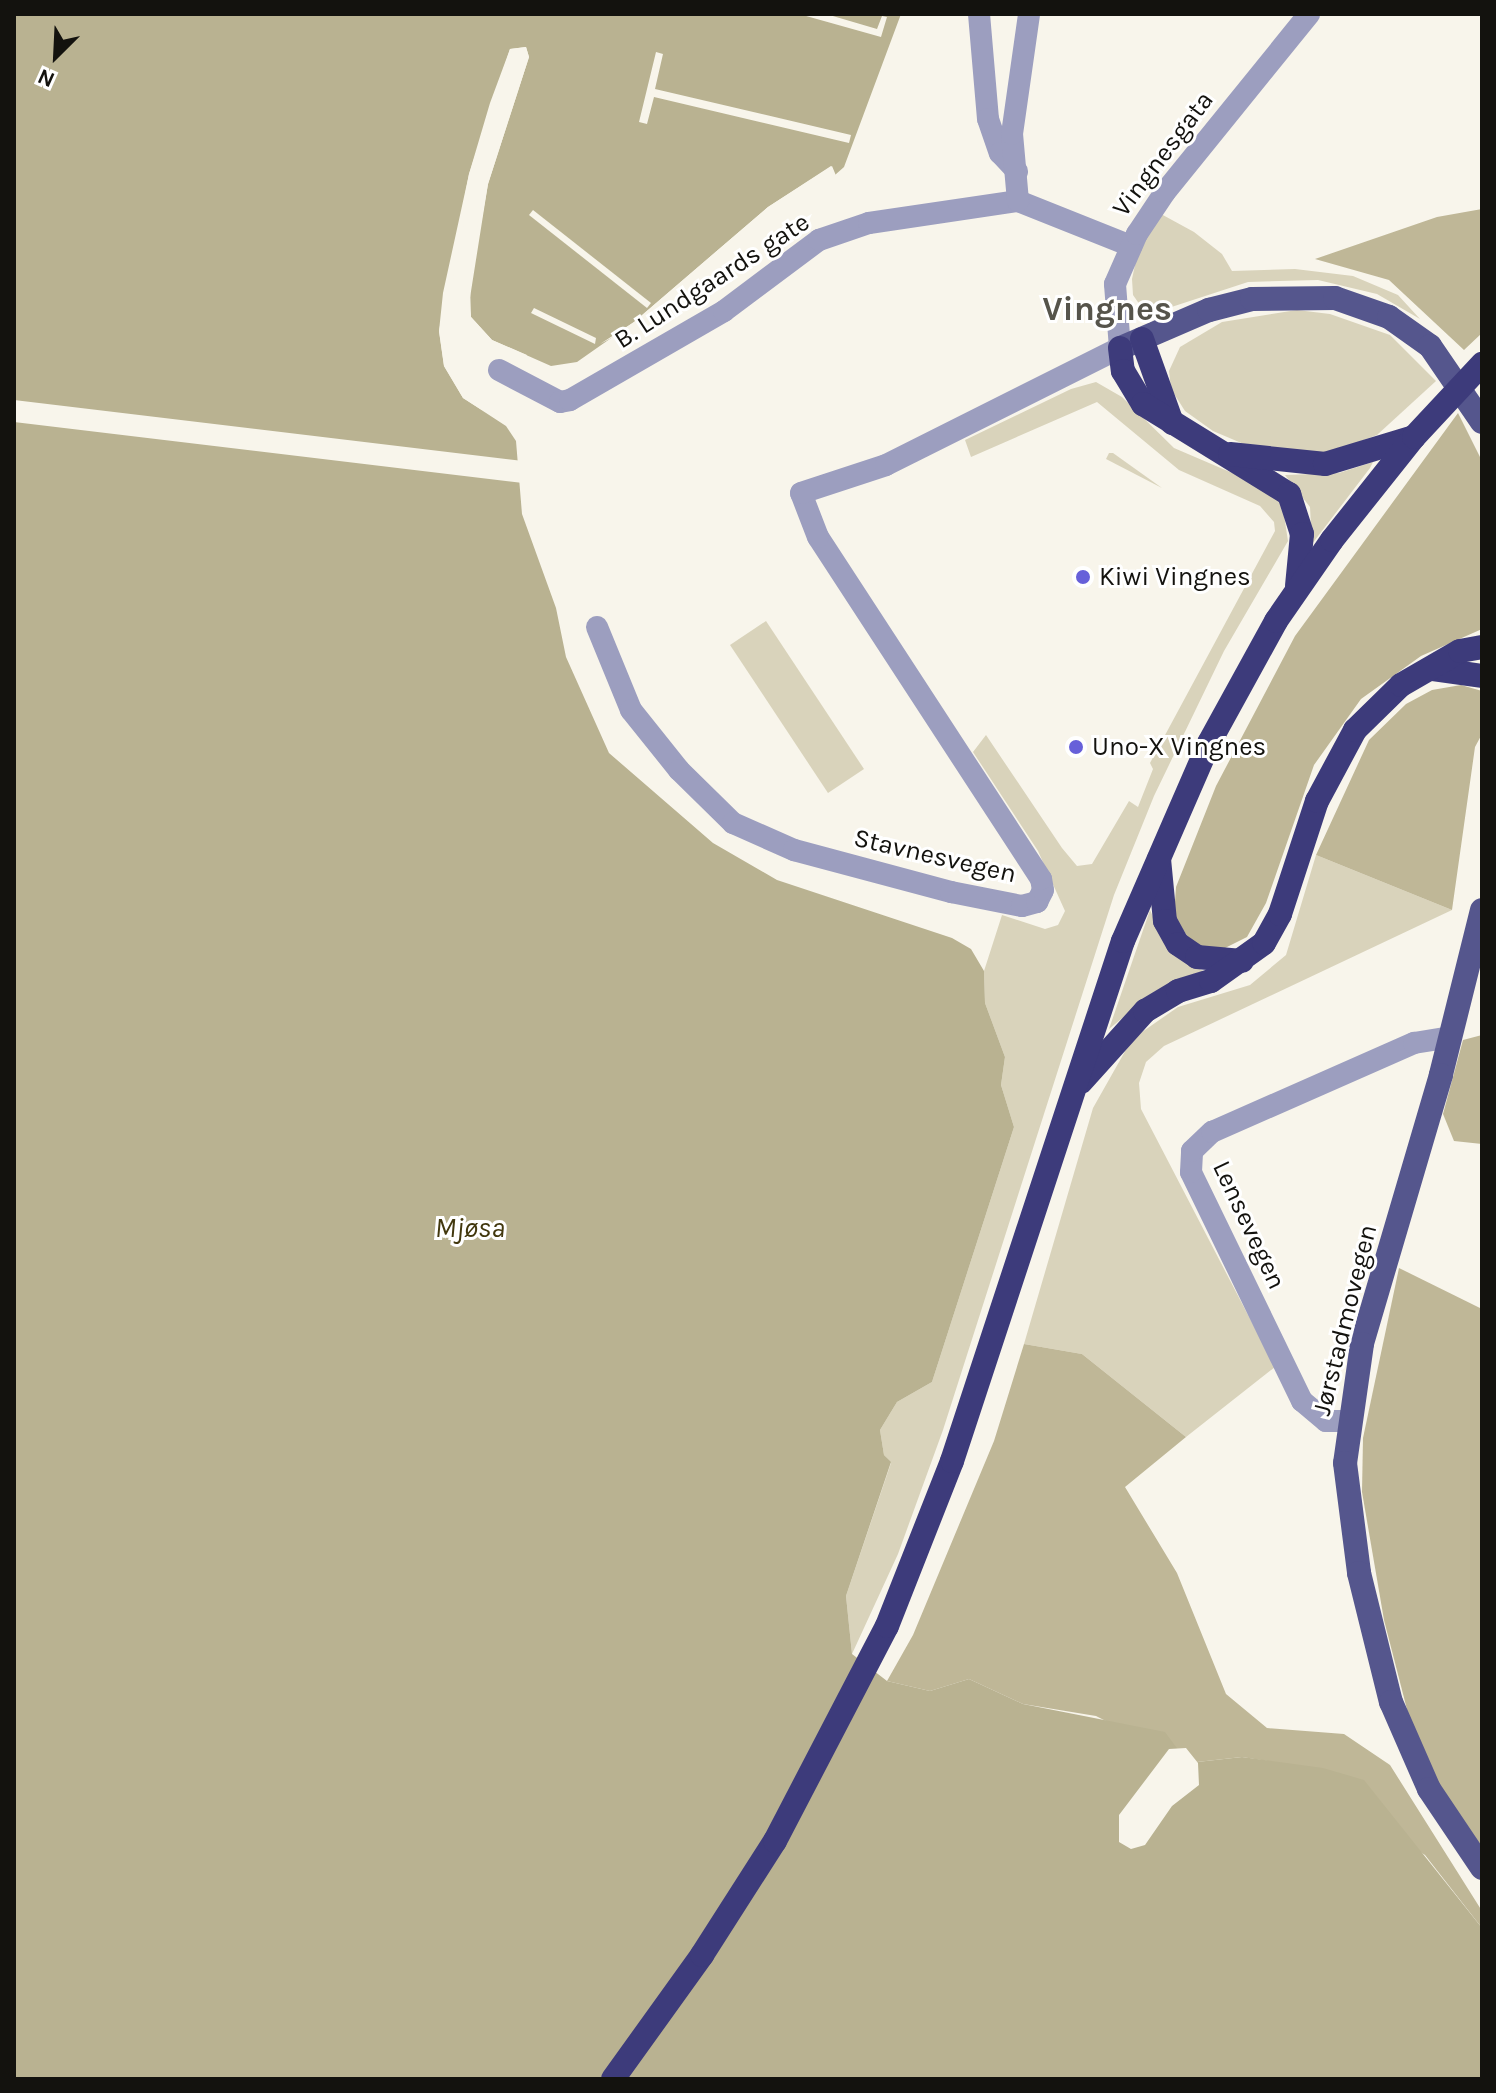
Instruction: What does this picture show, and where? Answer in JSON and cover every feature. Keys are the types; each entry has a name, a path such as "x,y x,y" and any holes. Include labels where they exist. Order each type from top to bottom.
{"highway":[{"path":"1131,343 1123,371 1138,396 1172,423 1278,483 1296,505 1302,534 1297,590"},
{"path":"613,2079 702,1955 775,1841 887,1626 952,1461 1123,941 1159,853 1230,701 1297,590 1414,437 1482,364"},
{"path":"1230,454 1325,464 1414,437"},
{"path":"1075,1090 1145,1011 1242,961 1276,924 1309,820 1344,746 1389,695 1460,651 1482,647"},
{"path":"1433,669 1482,676"},
{"path":"1159,853 1165,921 1178,944 1197,957 1242,961"}],"main road":[{"path":"1131,343 1209,310 1295,295 1355,303 1418,337 1443,360 1482,422"},
{"name":"Jørstadmovegen","path":"1482,910 1451,1037 1362,1344 1347,1421 1348,1509 1391,1702 1429,1789 1482,1868"}],"street":[{"path":"979,14 988,119 1000,153 1018,172"},
{"path":"1029,14 1012,134 1018,172 1018,201 1131,246"},
{"name":"Vingnesgata","path":"1131,343 1113,300 1131,246 1165,192 1309,14"},
{"name":"B. Lundgaards gate","path":"499,370 560,402 570,400 724,311 819,240 869,223 1018,201"},
{"name":"Stavnesvegen","path":"597,627 631,710 679,770 733,823 794,850 951,892 1022,906 1037,902 1043,890 1041,879 818,537 801,493 886,465 1131,343"},
{"name":"Lensevegen","path":"1347,1421 1326,1421 1302,1401 1191,1172 1192,1151 1212,1132 1414,1043 1451,1037"}],"shaded area":[{"path":"1482,209 1482,333 1464,350 1389,280 1315,259 1437,217"},
{"path":"1161,214 1194,232 1222,254 1232,271 1295,269 1353,276 1398,295 1420,319 1377,294 1318,280 1248,282 1147,315 1133,295 1132,279 1138,251"},
{"path":"1297,310 1330,314 1390,335 1436,381 1377,435 1324,455 1253,448 1213,431 1185,411 1171,389 1169,371 1180,347 1222,322"},
{"path":"1096,382 1122,397 1174,448 1244,478 1282,502 1288,541 1224,651 1154,796 1114,895 943,1430 898,1554 852,1654 846,1596 891,1463 884,1455 880,1430 897,1402 932,1382 1014,1127 1001,1085 1005,1057 985,1003 984,971 1002,915 1045,929 1058,925 1065,911 1038,851 973,752 986,735 1062,848 1077,866 1092,864 1129,801 1138,807 1153,769 1150,763 1275,531 1274,522 1260,506 1179,470 1097,402 971,457 965,440 1071,389"},
{"path":"1458,413 1482,461 1482,629 1421,656 1361,699 1314,765 1266,903 1247,937 1221,950 1195,948 1174,916 1176,887 1216,786 1295,636"},
{"path":"1109,453 1113,453 1162,488 1106,459"},
{"path":"1373,462 1312,544 1310,507 1285,475 1339,473"},
{"path":"766,621 864,769 828,793 730,645"},
{"path":"1461,685 1482,691 1482,734 1475,747 1452,910 1316,855 1369,740 1406,704 1432,690"},
{"path":"1316,855 1452,910 1164,1046 1146,1062 1139,1083 1141,1109 1275,1367 1186,1437 1082,1354 1024,1344 1093,1108 1132,1039 1178,1007 1250,985 1286,955"},
{"path":"1150,910 1169,952 1207,973 1154,992 1109,1029"},
{"path":"1482,1035 1482,1144 1454,1141 1443,1114 1463,1040"},
{"path":"1399,1268 1482,1309 1482,1854 1442,1790 1411,1725 1384,1620 1362,1492 1363,1438"},
{"path":"1024,1344 1082,1354 1186,1437 1125,1487 1177,1573 1226,1694 1267,1728 1344,1734 1390,1765 1482,1911 1482,1928 1425,1855 1279,1763 1242,1757 1188,1763 1096,1716 1023,1704 969,1679 930,1691 887,1681 913,1635 994,1441"}],"water":[{"name":"Mjøsa","path":"14,14 901,14 844,167 835,175 831,166 768,207 634,322 577,362 551,366 492,340 471,317 470,286 488,184 529,57 526,47 510,49 469,174 443,293 439,331 444,366 463,398 506,426 516,441 522,514 556,608 566,657 609,753 713,843 777,880 952,938 971,949 984,971 985,1003 1005,1057 1001,1085 1014,1127 932,1382 897,1402 880,1430 884,1455 891,1462 846,1596 852,1654 887,1681 930,1691 969,1679 1023,1704 1165,1732 1188,1763 1242,1757 1323,1768 1364,1780 1482,1928 1482,2079 14,2079"}],"pier":[{"path":"799,14 826,14 877,29 882,16 887,17 881,37"},
{"path":"526,47 529,57 488,184 469,304 471,317 492,340 527,355 525,359 489,343 467,319 465,304 484,184 523,51 513,52 473,175 443,331 448,365 466,395 488,409 482,410 463,398 444,366 439,331 469,174 490,103 510,49"},
{"path":"656,52 663,54 655,89 851,135 849,143 654,97 647,124 639,122"},
{"path":"832,166 837,178 830,172 771,210 636,325 600,344 634,322 768,207"},
{"path":"533,210 651,303 647,308 529,215"},
{"path":"534,308 596,338 595,344 531,313"},
{"path":"14,400 523,461 523,483 14,422"},
{"path":"1186,1748 1198,1763 1199,1785 1172,1806 1145,1845 1131,1849 1119,1842 1119,1815 1169,1749"}],"place":[{"name":"Kiwi Vingnes","path":"1083,577"},
{"name":"Uno-X Vingnes","path":"1076,747"}],"district":[{"name":"Vingnes","path":"1107,310"}]}
